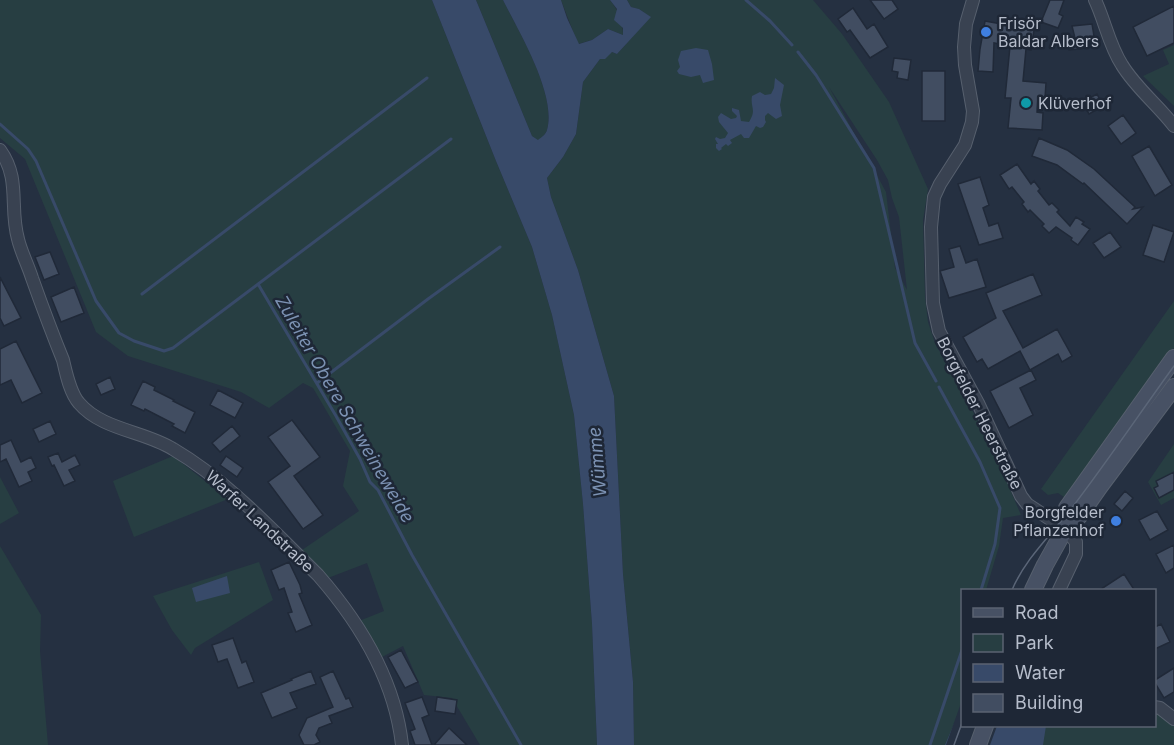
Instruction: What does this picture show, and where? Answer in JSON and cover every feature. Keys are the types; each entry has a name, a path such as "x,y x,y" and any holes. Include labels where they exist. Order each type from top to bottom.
{"main road":[{"path":"1065,529 1067,508 1174,358"},
{"path":"1034,589 1065,529 1079,516 1174,387"},
{"path":"978,745 985,727"}],"street":[{"name":"Borgfelder Heerstraße","path":"973,0 966,24 964,46 973,111 972,122 965,145 934,197 931,213 933,303 939,332 978,403 1021,496 1034,510 1065,529"},
{"path":"1095,0 1113,49 1122,66 1174,126"},
{"name":"Warfer Landstraße","path":"0,150 11,171 14,220 18,241 77,402 96,418 171,447 209,472 241,499 318,575 365,637 388,686 400,722 402,745"},
{"path":"1060,589 1076,555 1076,542 1065,529"},
{"path":"1156,706 1174,719"}],"green space":[{"path":"0,0 432,0 532,247 552,315 574,415 592,624 597,745 480,745 452,698 424,695 403,646 382,657 359,621 384,611 367,563 328,578 302,550 359,511 343,486 350,451 313,388 303,383 269,408 241,392 128,356 96,332 25,159 0,138"},
{"path":"476,0 503,0 527,46 547,99 549,116 546,131 539,141 532,136"},
{"path":"561,0 610,0 620,16 623,35 608,29 592,40 578,44"},
{"path":"627,0 813,0 842,34 889,102 928,189 923,220 928,322 935,343 989,441 1021,515 1003,518 999,546 986,589 961,589 961,727 1156,727 1156,713 1174,723 1174,745 634,745 633,682 623,574 614,396 578,270 551,197 547,178 563,157 576,134 583,82 600,59 612,52 617,54 650,17 639,9 631,7","holes":["829,87 888,180 899,217 907,290 895,268 886,192"]},
{"path":"1174,45 1174,106 1143,76 1169,64 1163,50"},
{"path":"1174,301 1174,348 1067,499 1058,493 1048,495 1041,489"},
{"path":"1174,444 1174,498 1161,505 1148,482"},
{"path":"173,456 228,499 134,537 113,481"},
{"path":"0,477 19,513 0,524"},
{"path":"0,546 41,615 40,651 48,745 0,745"},
{"path":"259,562 273,600 195,648 191,655 172,630 153,596"}],"water":[{"name":"Wümme","path":"432,0 476,0 532,136 538,140 547,130 549,116 547,99 527,46 503,0 561,0 579,44 592,40 608,29 623,35 623,28 614,20 617,9 610,0 627,0 631,7 651,17 617,54 612,52 605,59 600,59 583,82 576,134 563,157 547,178 551,197 578,270 614,396 623,574 633,682 634,745 597,745 592,624 574,415 552,315 532,247"},
{"path":"696,48 708,50 714,80 703,83 700,75 691,77 679,74 677,71 680,67 678,60 681,51"},
{"path":"775,78 784,85 780,105 782,116 776,119 768,113 765,116 766,122 763,127 756,126 749,138 744,138 741,134 730,140 732,143 728,146 726,144 719,151 716,148 718,144 716,137 725,138 728,133 719,122 718,117 721,113 731,119 737,116 732,108 739,110 741,121 749,122 753,111 752,96 760,92 765,95 771,94"},
{"path":"227,576 230,593 196,602 192,588"},
{"path":"961,707 961,727 1046,727 1043,745 945,745"}],"pier":[{"path":"961,703 961,727 997,727 990,745 946,745"}],"building":[{"path":"870,0 892,0 898,9 884,19"},
{"path":"1050,0 1064,0 1059,14 1063,16 1058,28 1041,22"},
{"path":"1174,6 1174,43 1147,56 1133,27"},
{"path":"853,8 867,29 874,24 888,47 870,58 850,30 847,32 838,19"},
{"path":"985,21 1034,30 1031,50 1026,49 1023,81 1046,83 1045,98 1038,97 1037,112 1043,113 1042,130 1008,128 1011,98 1005,98 1010,46 994,43 993,72 978,71"},
{"path":"1092,24 1094,36 1087,37 1088,48 1069,50 1067,39 1075,38 1072,26"},
{"path":"894,58 911,60 908,80 897,78 898,72 892,71"},
{"path":"922,71 945,71 945,121 922,121"},
{"path":"1097,94 1103,106 1089,114 1082,102"},
{"path":"1123,115 1136,133 1121,144 1108,126"},
{"path":"1039,138 1067,150 1094,169 1135,207 1133,209 1143,207 1127,224 1084,183 1057,165 1032,156"},
{"path":"1149,146 1172,185 1155,196 1132,156"},
{"path":"1017,164 1031,184 1034,181 1040,189 1038,191 1049,205 1052,203 1059,210 1057,212 1070,226 1076,217 1090,229 1078,245 1056,227 1049,233 1042,226 1044,224 1030,210 1028,212 1022,204 1024,202 1012,187 1009,189 1000,175"},
{"path":"980,177 989,205 983,208 989,226 998,223 1003,238 979,245 958,184"},
{"path":"1153,225 1174,232 1164,262 1143,255"},
{"path":"1110,232 1121,247 1104,258 1093,243"},
{"path":"960,246 966,263 977,259 986,287 949,298 940,271 954,267 949,249"},
{"path":"50,252 59,274 44,280 35,257"},
{"path":"1033,274 1042,295 1003,311 1023,348 1057,329 1072,356 1062,362 1058,354 1030,370 1020,351 988,369 982,359 977,362 963,337 996,318 986,293"},
{"path":"0,277 21,318 4,326 0,318"},
{"path":"74,287 84,313 61,322 51,297"},
{"path":"16,341 42,393 22,403 11,380 0,385 0,349"},
{"path":"1031,370 1036,380 1020,388 1033,415 1009,428 990,391"},
{"path":"110,377 115,389 101,395 96,384"},
{"path":"143,381 155,387 154,390 195,412 185,433 172,426 174,424 145,409 144,411 131,405"},
{"path":"218,390 243,403 235,418 210,405"},
{"path":"292,420 320,457 294,476 323,515 303,529 268,482 290,466 268,437"},
{"path":"50,421 56,434 39,442 33,429"},
{"path":"232,426 240,436 220,452 212,443"},
{"path":"11,440 21,462 31,457 36,468 28,472 32,481 19,487 6,459 0,462 0,445"},
{"path":"58,453 62,462 75,455 80,465 69,470 75,481 64,486 48,457"},
{"path":"226,456 243,468 237,477 220,465"},
{"path":"1174,472 1174,490 1159,498 1154,488 1158,486 1156,481"},
{"path":"1125,491 1133,498 1122,511 1114,504"},
{"path":"1157,511 1168,530 1150,540 1139,520"},
{"path":"1174,545 1174,568 1166,573 1156,554"},
{"path":"289,562 300,585 302,593 299,594 312,625 296,632 288,613 292,612 284,588 279,590 271,570"},
{"path":"1124,574 1134,589 1101,589"},
{"path":"1161,624 1170,642 1156,649 1156,626"},
{"path":"233,638 242,663 246,661 254,682 238,688 227,659 218,662 212,645"},
{"path":"401,650 418,682 405,688 388,657"},
{"path":"1174,668 1174,692 1164,698 1156,685 1156,679"},
{"path":"311,671 316,684 290,693 297,708 272,718 261,693"},
{"path":"333,671 346,699 349,698 353,707 329,716 332,723 319,728 316,735 320,742 314,745 304,745 299,735 307,718 333,707 320,677"},
{"path":"422,697 429,715 422,718 432,745 415,745 410,731 415,729 405,703"},
{"path":"437,697 457,700 455,714 435,711"},
{"path":"449,728 467,745 434,745"}],"waterway":[{"path":"746,0 792,45"},
{"path":"798,52 816,75 874,168 915,343 936,381"},
{"path":"142,294 427,78"},
{"name":"Zuleiter Obere Schweineweide","path":"0,124 28,149 36,161 96,301 119,333 134,341 164,351 173,348 451,139"},
{"path":"317,383 500,247"},
{"name":"Zuleiter Obere Schweineweide","path":"258,284 336,416 370,482 378,490 412,555 521,745"},
{"path":"939,387 980,462 1000,508 995,544 981,589"},
{"path":"930,745 961,653"}],"tram line":[{"path":"1012,589 1031,558 1084,491 1174,366"},
{"path":"954,745 961,726"}],"place":[{"name":"Frisör Baldar Albers","path":"986,32"},
{"name":"Klüverhof","path":"1026,103"},
{"name":"Borgfelder Pflanzenhof","path":"1116,521"}]}
